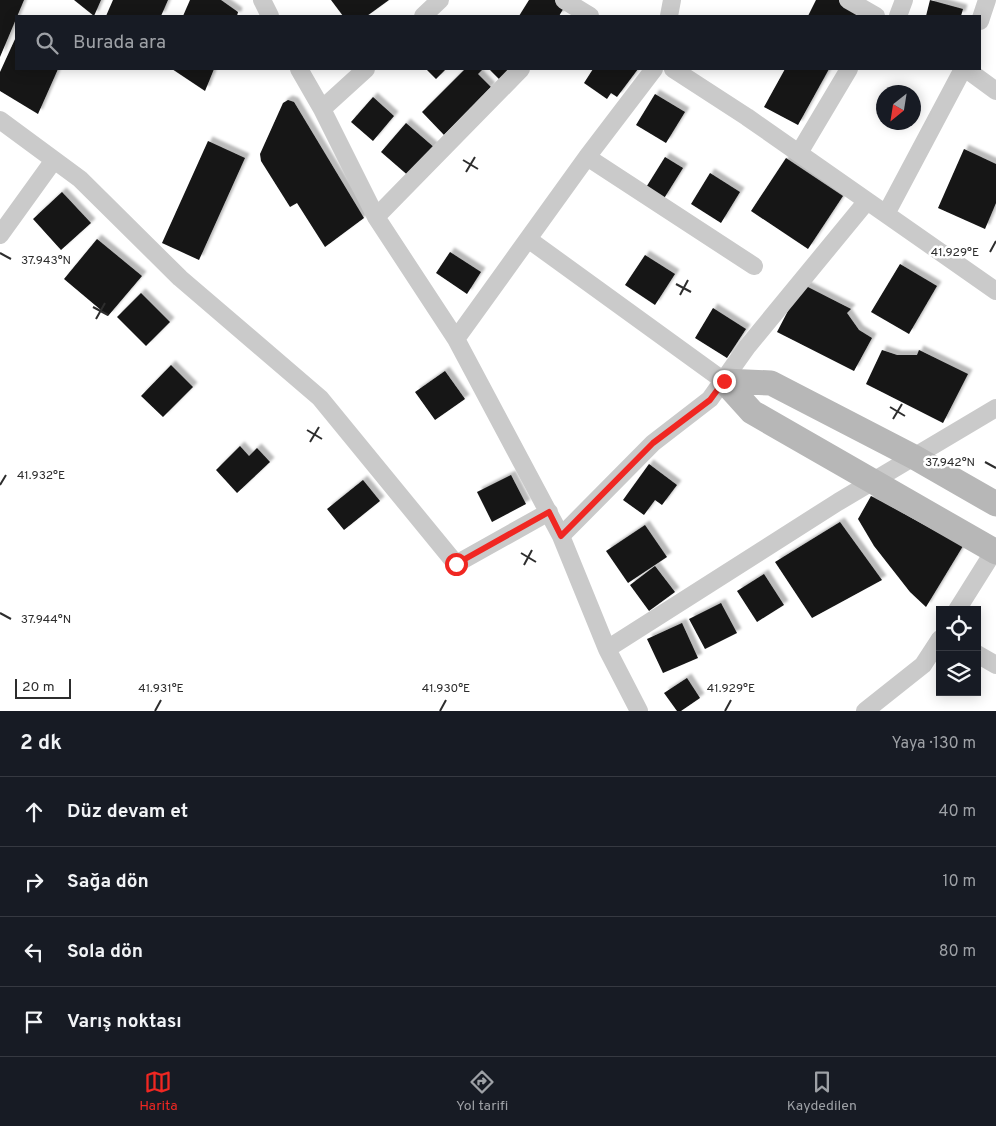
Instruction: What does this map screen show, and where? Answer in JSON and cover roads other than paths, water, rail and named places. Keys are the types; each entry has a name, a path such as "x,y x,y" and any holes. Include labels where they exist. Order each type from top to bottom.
{"street":[{"path":"262,0 270,15"},
{"path":"424,15 440,0"},
{"path":"564,0 581,14"},
{"path":"669,15 672,0"},
{"path":"848,0 874,15"},
{"path":"898,15 904,0"},
{"path":"981,18 987,0"},
{"path":"300,70 376,217 456,339 549,512 561,536 607,650 639,711"},
{"path":"322,110 365,70"},
{"path":"376,217 521,70"},
{"path":"456,339 587,157 653,70"},
{"path":"674,70 996,289"},
{"path":"799,154 848,70"},
{"path":"886,214 963,70"},
{"path":"965,70 996,91"},
{"path":"0,120 80,179 180,278 320,398 456,564 549,512"},
{"path":"587,157 754,266"},
{"path":"0,235 54,160"},
{"path":"561,536 653,443 710,400 747,347 867,201"},
{"path":"528,239 724,381 752,412 995,552 961,606"},
{"path":"724,381 771,383 914,457 996,504"},
{"path":"607,650 871,482 996,408"},
{"path":"865,711 923,665 936,644"},
{"path":"981,656 996,665"}]}
